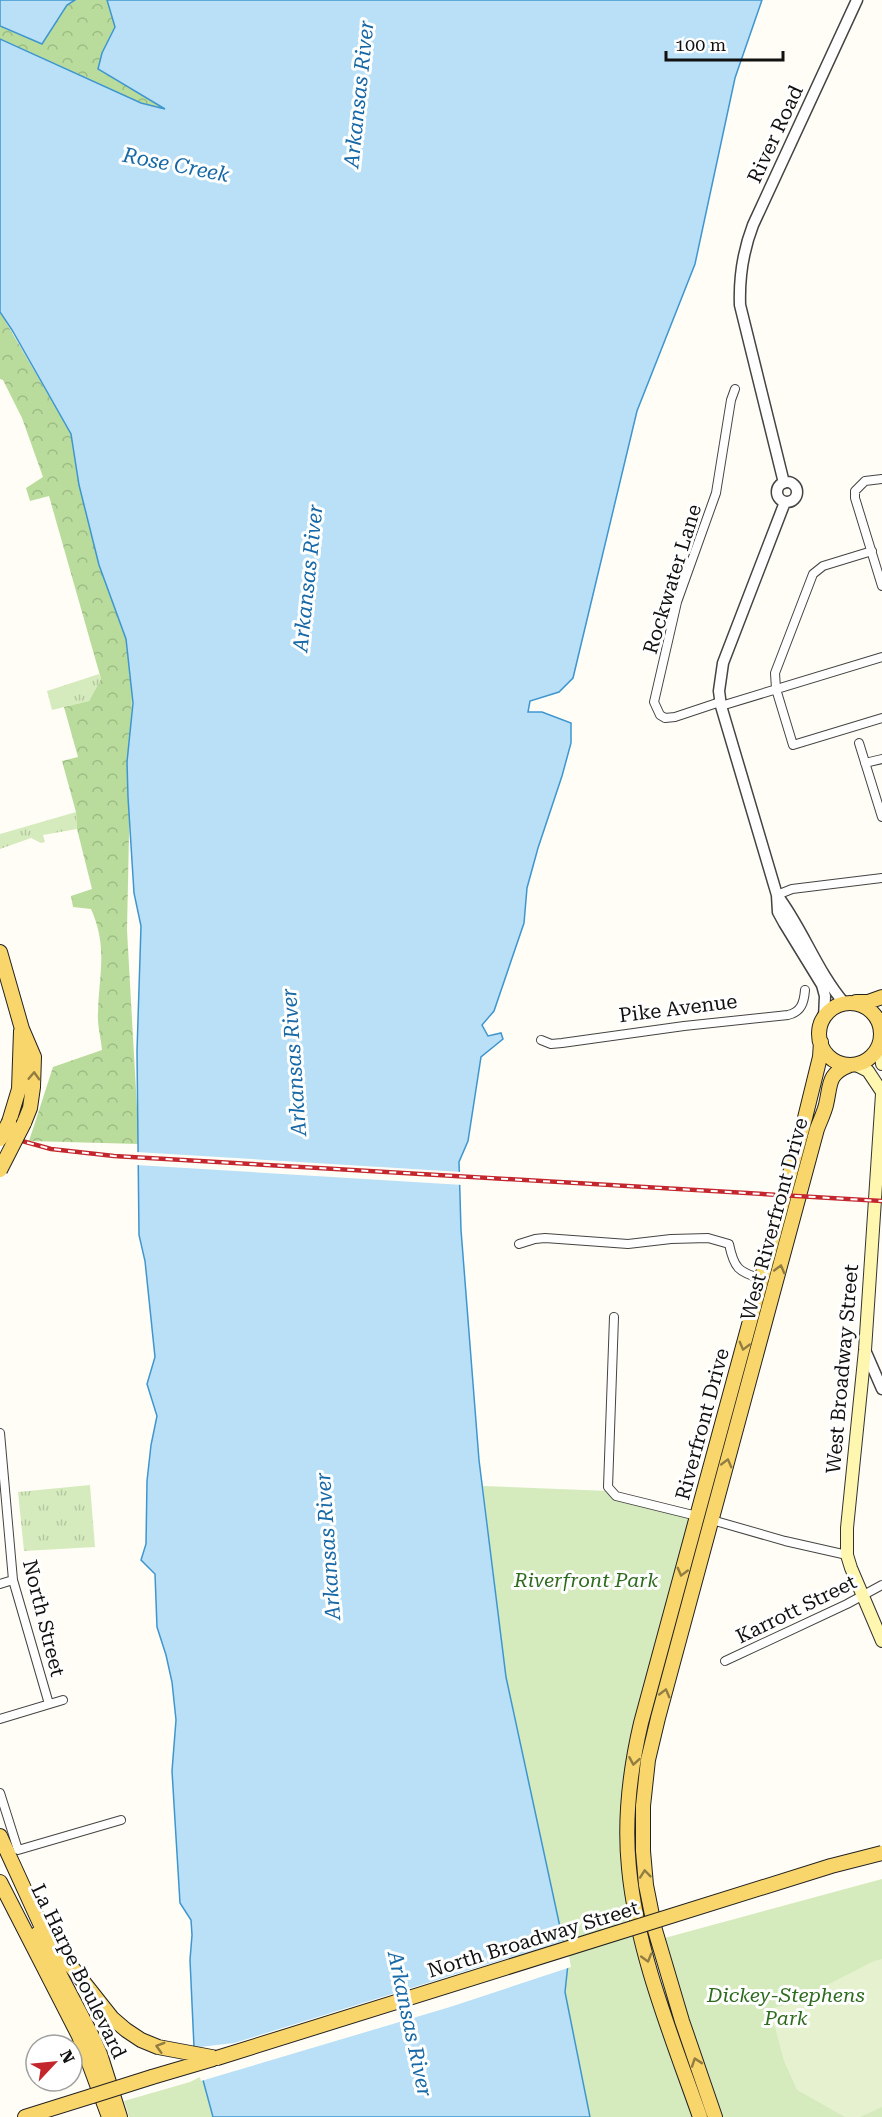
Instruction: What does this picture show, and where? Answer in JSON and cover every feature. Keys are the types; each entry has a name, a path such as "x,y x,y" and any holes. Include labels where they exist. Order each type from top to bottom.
{"main road":[{"path":"0,952 22,1029 30,1047 34,1067 30,1108 0,1170"},
{"path":"881,1038 872,1056 853,1065 828,1056 821,1042 820,1027 824,1018 834,1008 882,997"},
{"path":"848,1003 864,1006 875,1014 881,1029 882,1064"},
{"path":"0,1139 9,1122 19,1089 22,1029"},
{"name":"Riverfront Drive","path":"700,2117 641,1934 629,1868 630,1787 638,1739 805,1118 820,1057 821,1042"},
{"name":"West Broadway Street","path":"853,1065 869,1072 882,1093 865,1350 847,1528 847,1555 882,1641"},
{"name":"West Riverfront Drive","path":"715,2117 682,2021 655,1930 644,1872 645,1784 653,1739 826,1106 831,1080 837,1072 853,1065"},
{"path":"697,1516 712,1520"},
{"path":"0,1836 44,1932 87,1988 126,2030 158,2047 217,2058"},
{"name":"La Harpe Boulevard","path":"0,1843 22,1902 100,2054 120,2117"},
{"name":"North Broadway Street","path":"25,2117 831,1866 882,1853"},
{"name":"La Harpe Boulevard","path":"0,1881 79,2036 109,2117"}],"street":[{"name":"River Road","path":"721,704 720,679 723,663 785,502 778,497 777,493 780,485 784,483 743,324 740,287 745,250 753,225 857,0"},
{"name":"Rockwater Lane","path":"721,704 665,718 660,715 654,702 677,602 716,493 731,400 735,389"},
{"path":"882,478 865,481 855,491 855,498 882,586"},
{"path":"872,551 823,566 813,574 776,673 776,689 793,745 882,718"},
{"path":"824,1018 822,985 778,912 777,895 721,704 882,657"},
{"path":"859,743 882,816"},
{"path":"865,763 882,759"},
{"path":"777,895 792,889 882,878"},
{"path":"777,895 787,908 832,988 848,1003"},
{"name":"Pike Avenue","path":"541,1040 551,1044 562,1043 684,1026 788,1016 802,1006 805,990"},
{"path":"519,1244 545,1238 628,1244 708,1238 729,1244 736,1267 746,1275 762,1279"},
{"path":"614,1317 608,1487 616,1496 697,1516"},
{"path":"865,1350 882,1389"},
{"name":"North Street","path":"0,1433 13,1580 50,1704"},
{"path":"712,1520 785,1541 847,1555"},
{"path":"0,1584 13,1580"},
{"name":"Karrott Street","path":"725,1661 882,1586"},
{"path":"0,1719 63,1700"},
{"path":"0,1793 18,1850 121,1821"}],"green space":[{"path":"75,0 107,0 115,27 102,53 168,111 141,103 0,39 0,26 42,43 67,5"},
{"path":"0,312 71,434 99,565 126,639 132,691 127,930 139,1144 29,1141 53,1067 102,1050 98,1017 101,948 91,909 73,907 71,896 92,889 77,829 76,812 62,761 78,757 64,707 89,701 101,679 49,496 30,501 26,488 43,477 22,418 3,380 0,379"},
{"path":"99,674 101,679 89,701 52,710 47,691"},
{"path":"76,812 77,829 43,835 45,842 41,843 31,838 0,849 0,834"},
{"path":"90,1485 95,1547 24,1551 18,1492"},
{"name":"Riverfront Park","path":"483,1486 609,1491 697,1516 641,1723 628,1818 635,1909 698,2117 590,2117 565,1992 568,1964 506,1677"},
{"name":"Dickey-Stephens Park","path":"882,1879 882,2117 721,2117 661,1939"},
{"name":"Dickey-Stephens Park","path":"882,1959 882,2107 860,2117 845,2117 797,2090 784,2061 770,2009 792,2003"},
{"path":"202,2076 213,2117 129,2117 124,2101 190,2082"}],"water":[{"path":"0,0 75,0 67,5 42,44 0,26"},
{"path":"107,0 762,0 735,78 695,264 637,411 573,678 559,692 530,701 528,712 542,712 571,723 571,743 527,888 524,923 494,1011 482,1025 488,1036 501,1033 503,1039 481,1057 468,1141 459,1162 461,1230 479,1460 506,1677 568,1964 565,1992 590,2117 213,2117 194,2047 190,1960 191,1920 180,1903 172,1771 176,1720 172,1682 157,1627 155,1574 141,1560 146,1544 147,1481 157,1416 147,1384 155,1357 145,1261 139,1235 137,1051 141,926 134,893 128,797 127,762 133,703 126,639 99,565 79,485 71,434 0,312 0,39 141,103 165,109 98,69 102,53 115,27"}],"pier":[{"path":"136,1152 462,1172 463,1185 136,1165"},
{"path":"566,1940 571,1967 450,2007 201,2081 191,2048 234,2043"}],"railway":[{"path":"0,1135 51,1149 114,1156 882,1201"}],"water label":[{"name":"Arkansas River","path":"359,94"},
{"name":"Rose Creek","path":"176,165"},
{"name":"Arkansas River","path":"308,578"},
{"name":"Arkansas River","path":"294,1062"},
{"name":"Arkansas River","path":"328,1546"},
{"name":"Arkansas River","path":"410,2024"}]}
